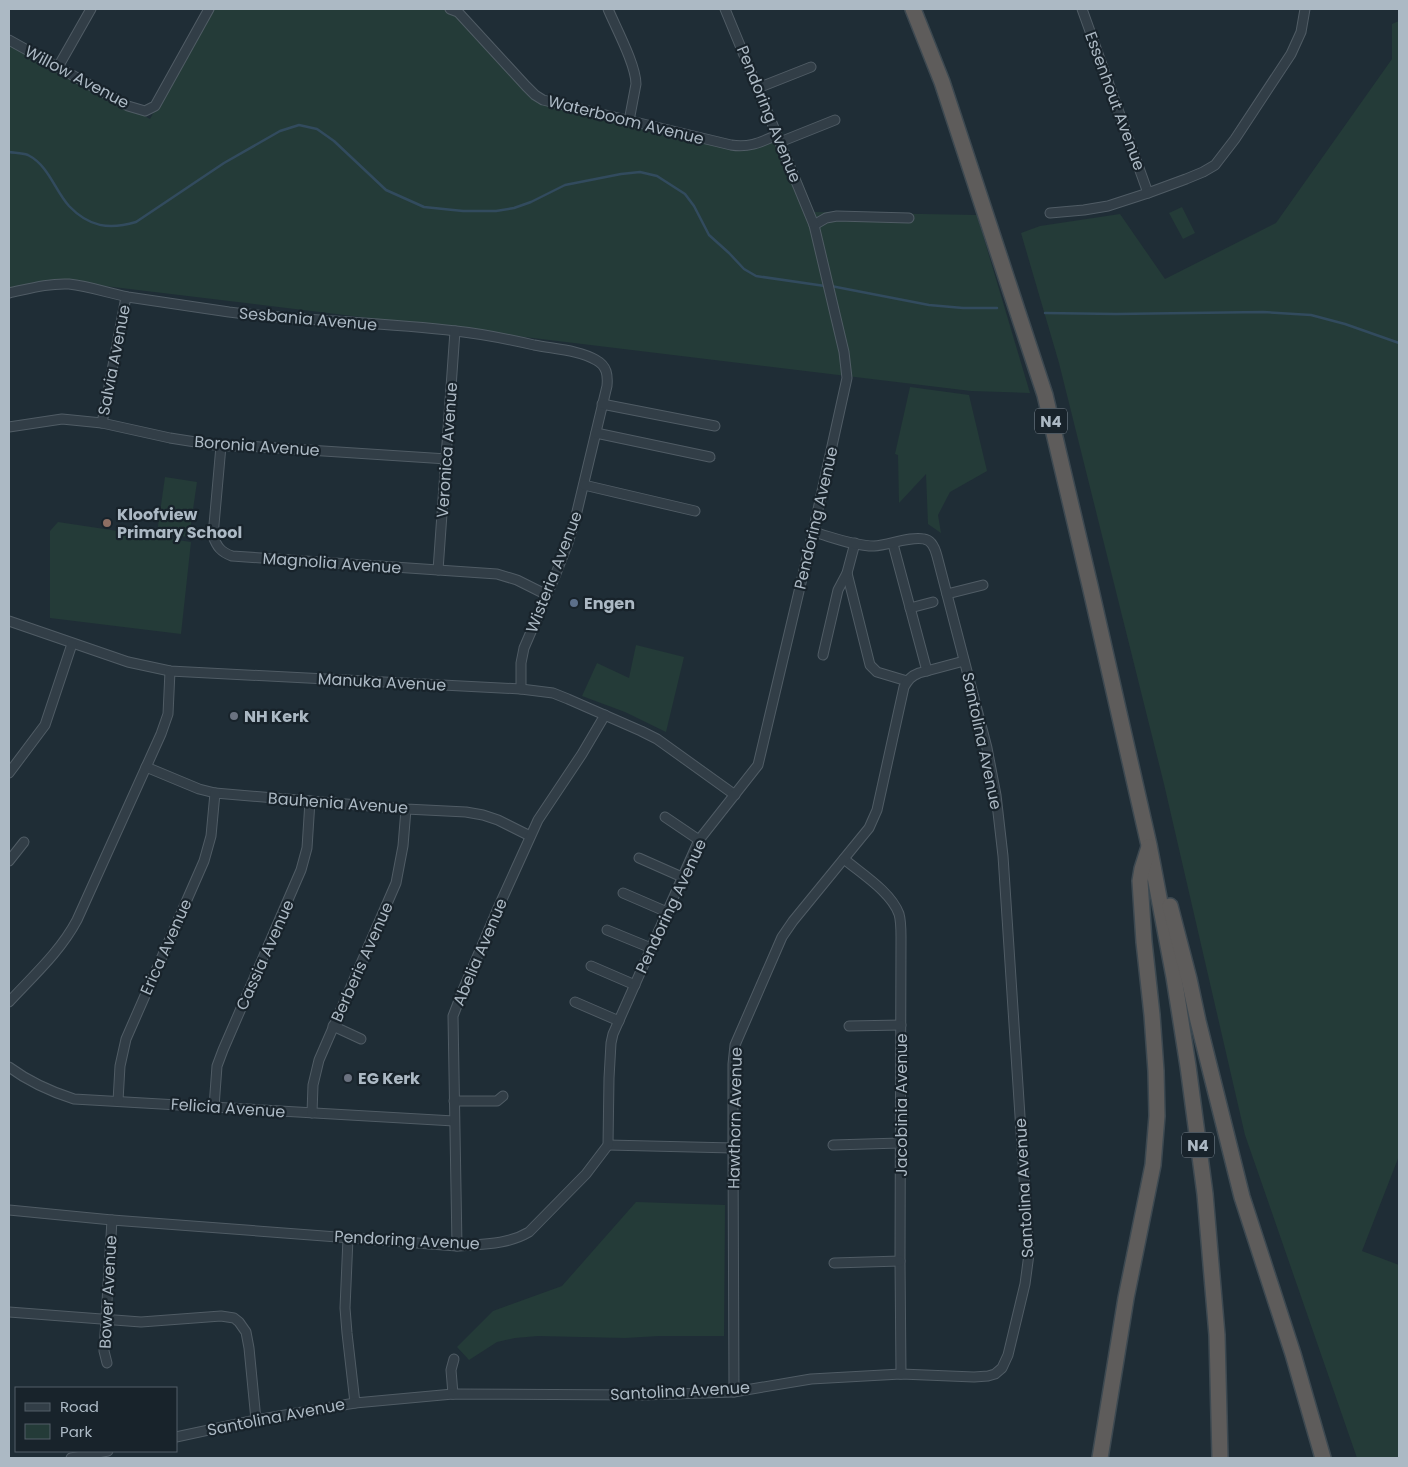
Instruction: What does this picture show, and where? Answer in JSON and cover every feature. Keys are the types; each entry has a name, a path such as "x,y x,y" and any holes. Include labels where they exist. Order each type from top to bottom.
{"highway":[{"name":"N4","path":"912,9 942,82 1045,395 1149,845 1174,977 1205,1194 1217,1335 1220,1453"},
{"path":"1099,1458 1126,1298 1153,1165 1156,1126 1156,1071 1142,924 1140,881 1149,845"},
{"path":"1149,845 1159,867 1177,931 1242,1197 1294,1354 1323,1458"}],"street":[{"path":"58,67 90,9"},
{"name":"Willow Avenue","path":"9,40 128,106 145,111 155,106 209,9"},
{"path":"608,9 636,78 629,121"},
{"name":"Pendoring Avenue","path":"9,1210 112,1220 457,1246 503,1242 529,1232 586,1174 608,1144 608,1078 611,1043 619,1021 699,840 758,765 847,378 844,352 814,225 725,9"},
{"name":"Essenhout Avenue","path":"1082,9 1148,193"},
{"path":"1050,213 1100,208 1148,193 1203,172 1214,165 1222,157 1291,54 1301,32 1305,9"},
{"name":"Waterboom Avenue","path":"456,10 535,95 543,100 746,147 835,120"},
{"path":"758,88 811,67"},
{"path":"814,225 826,218 837,216 909,218"},
{"name":"Sesbania Avenue","path":"9,293 56,284 70,284 126,296 230,312 455,331 579,354 596,360 604,367"},
{"name":"Salvia Avenue","path":"102,422 126,296"},
{"name":"Veronica Avenue","path":"438,570 455,331"},
{"name":"Wisteria Avenue","path":"521,689 521,663 524,648 568,543 584,485 607,383 607,372 604,367"},
{"path":"602,404 715,426"},
{"name":"Boronia Avenue","path":"9,427 62,419 102,422 170,438 221,446 248,446 447,459"},
{"path":"596,433 710,457"},
{"name":"Magnolia Avenue","path":"221,446 213,536 216,544 224,553 232,556 497,574 517,580 547,595"},
{"path":"584,485 695,511"},
{"name":"Santolina Avenue","path":"178,1437 256,1420 355,1403 453,1394 643,1395 734,1392 811,1379 901,1374 974,1377 995,1374 1002,1368 1008,1355 1026,1284 1029,1254 1003,856 996,795 986,748 935,548 928,540 920,538 893,544 867,546 813,532"},
{"path":"823,655 838,590 847,573 856,543"},
{"path":"893,544 927,671"},
{"path":"847,573 870,665 877,672 907,681 912,676 964,661"},
{"path":"947,594 983,585"},
{"path":"910,608 933,602"},
{"name":"Manuka Avenue","path":"9,621 128,662 170,671 521,689 553,693 657,739 735,794"},
{"path":"9,774 46,725 72,644"},
{"path":"9,1002 55,953 77,920 168,714 170,671"},
{"name":"Hawthorn Avenue","path":"734,1392 734,1055 738,1036 782,937 869,828 874,818 907,681"},
{"name":"Abelia Avenue","path":"457,1246 453,1016 538,820 582,754 605,715"},
{"name":"Bauhenia Avenue","path":"146,767 199,789 215,793 406,809 449,810 484,815 530,836"},
{"name":"Erica Avenue","path":"118,1101 120,1066 126,1039 204,861 211,836 215,793"},
{"name":"Cassia Avenue","path":"214,1107 217,1066 301,870 307,848 310,801"},
{"name":"Berberis Avenue","path":"312,1114 313,1084 323,1048 396,884 403,846 406,809"},
{"path":"665,817 699,840"},
{"path":"9,861 24,842"},
{"path":"639,858 682,877"},
{"name":"Jacobinia Avenue","path":"844,859 890,898 900,916 901,1374"},
{"path":"623,894 667,912"},
{"path":"607,930 651,948"},
{"path":"591,966 634,985"},
{"path":"575,1002 619,1021"},
{"path":"849,1026 901,1025"},
{"path":"333,1026 360,1039"},
{"name":"Felicia Avenue","path":"9,1067 60,1094 74,1099 454,1121"},
{"path":"454,1101 497,1101 503,1096"},
{"path":"833,1145 900,1143"},
{"path":"608,1144 733,1148"},
{"name":"Bower Avenue","path":"107,1363 104,1351 105,1320 112,1220"},
{"path":"348,1238 346,1314 355,1403"},
{"path":"834,1263 900,1261"},
{"path":"9,1312 142,1322 226,1316 234,1318 246,1332 256,1420"},
{"path":"453,1394 451,1370 454,1359"},
{"path":"71,1458 103,1452"}],"green space":[{"path":"210,9 457,9 539,97 741,146 781,129 814,212 977,215 1030,393 971,391 55,280 9,289 9,42 150,119"},
{"path":"1399,21 1399,1156 1362,1251 1399,1265 1399,1458 1357,1458 1245,1135 1164,784 1059,363 1021,233 1040,226 1120,214 1165,279 1276,223 1392,59 1392,24"},
{"path":"1182,207 1195,233 1183,239 1169,213"},
{"path":"910,387 969,395 987,471 950,492 938,515 941,533 928,524 926,474 899,503 898,455 895,454"},
{"path":"165,477 197,482 189,537 157,533"},
{"path":"58,522 191,542 181,634 50,618 50,531"},
{"path":"636,645 684,657 666,732 625,712 582,696 597,663 629,678"},
{"path":"636,1202 725,1205 724,1336 625,1338 538,1336 515,1338 497,1342 469,1360 457,1347 493,1311 562,1286"}],"waterway":[{"path":"9,152 28,155 35,160 46,171 69,206 84,218 100,225 108,226 136,222 224,163 280,131 299,125 317,129 334,141 386,190 424,207 463,211 496,211 514,208 531,202 565,185 640,172 657,176 685,194 694,206 709,235 744,269 756,276 825,286"},
{"path":"831,286 929,305 997,308"},
{"path":"1045,313 1263,312 1311,315 1345,324 1399,343"}],"place":[{"name":"Kloofview Primary School","path":"107,523"},
{"name":"Engen","path":"574,603"},
{"name":"NH Kerk","path":"234,716"},
{"name":"EG Kerk","path":"348,1078"}]}
